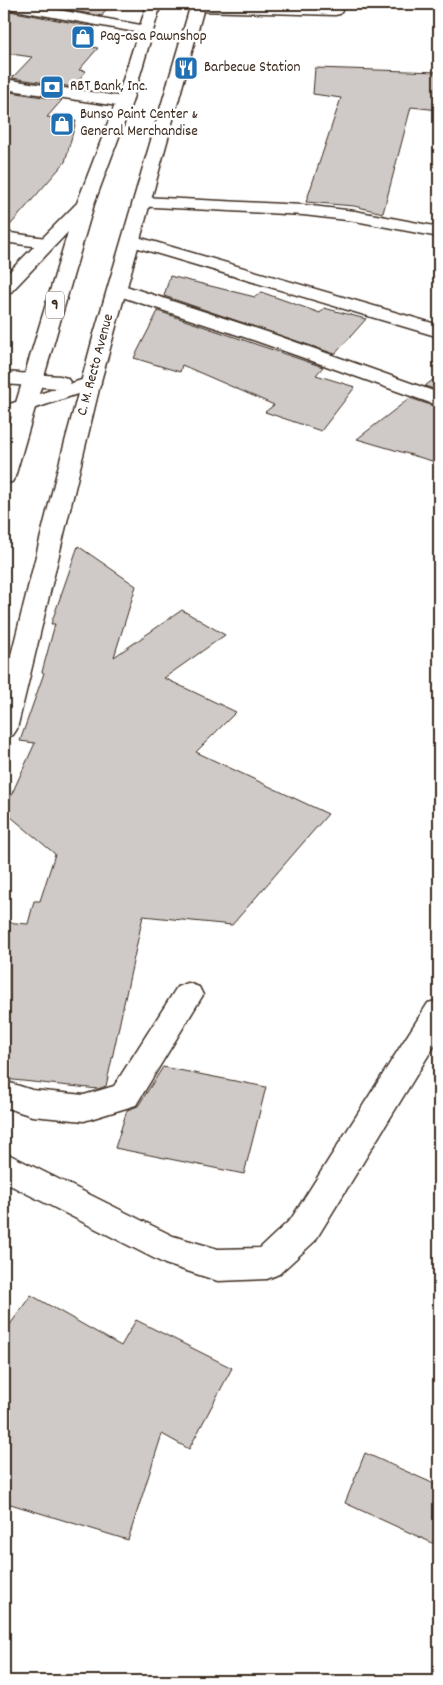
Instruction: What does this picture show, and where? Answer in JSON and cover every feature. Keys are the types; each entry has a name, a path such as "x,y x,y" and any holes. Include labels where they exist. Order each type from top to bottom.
{"main road":[{"path":"4,4 146,30"},
{"name":"9","path":"4,477 85,204 124,102 154,4"},
{"path":"198,5 335,11"},
{"name":"C. M. Recto Avenue","path":"4,729 91,383 142,202 168,118 198,5"},
{"path":"4,84 124,102"},
{"path":"142,202 303,210 355,216 439,232"},
{"path":"4,288 85,204"},
{"path":"4,237 46,244"},
{"path":"131,240 439,331"},
{"path":"117,289 263,337 439,400"},
{"path":"4,378 91,383"},
{"path":"4,413 91,383"},
{"path":"4,1094 32,1103 84,1108 125,1096 188,995"},
{"path":"4,1166 165,1249 218,1265 267,1264 303,1230 439,1012"}],"building":[{"path":"35,4 109,4 102,16"},
{"path":"4,10 95,27 83,46 98,48 79,70 86,71 73,87 12,78 32,57 4,53"},
{"path":"315,68 439,72 439,110 411,107 383,213 354,206 306,202 341,98 313,94"},
{"path":"4,91 62,100 47,117 76,121 65,162 6,230 4,230"},
{"path":"170,276 255,297 261,292 320,313 324,308 366,319 335,354 164,296"},
{"path":"158,311 323,367 316,375 355,387 321,431 265,412 274,405 182,365 180,372 134,358"},
{"path":"439,375 439,391 425,386"},
{"path":"410,398 439,408 439,463 357,439"},
{"path":"78,546 136,586 114,657 182,610 225,635 164,678 236,712 196,752 328,814 232,925 143,916 106,1086 98,1089 4,1079 4,922 28,924 34,901 40,901 55,854 4,811 35,743 20,741 44,673 42,672 55,624 51,624"},
{"path":"163,1067 266,1087 244,1174 115,1148 127,1110 138,1106"},
{"path":"31,1295 121,1346 136,1320 232,1368 189,1449 162,1434 128,1540 4,1502 4,1333"},
{"path":"365,1453 439,1486 439,1546 345,1503"}],"place":[{"name":"Pag-asa Pawnshop","path":"83,37"},
{"name":"Barbecue Station","path":"186,68"},
{"name":"RBT Bank, Inc.","path":"52,87"},
{"name":"Bunso Paint Center & General Merchandise","path":"62,124"}]}
